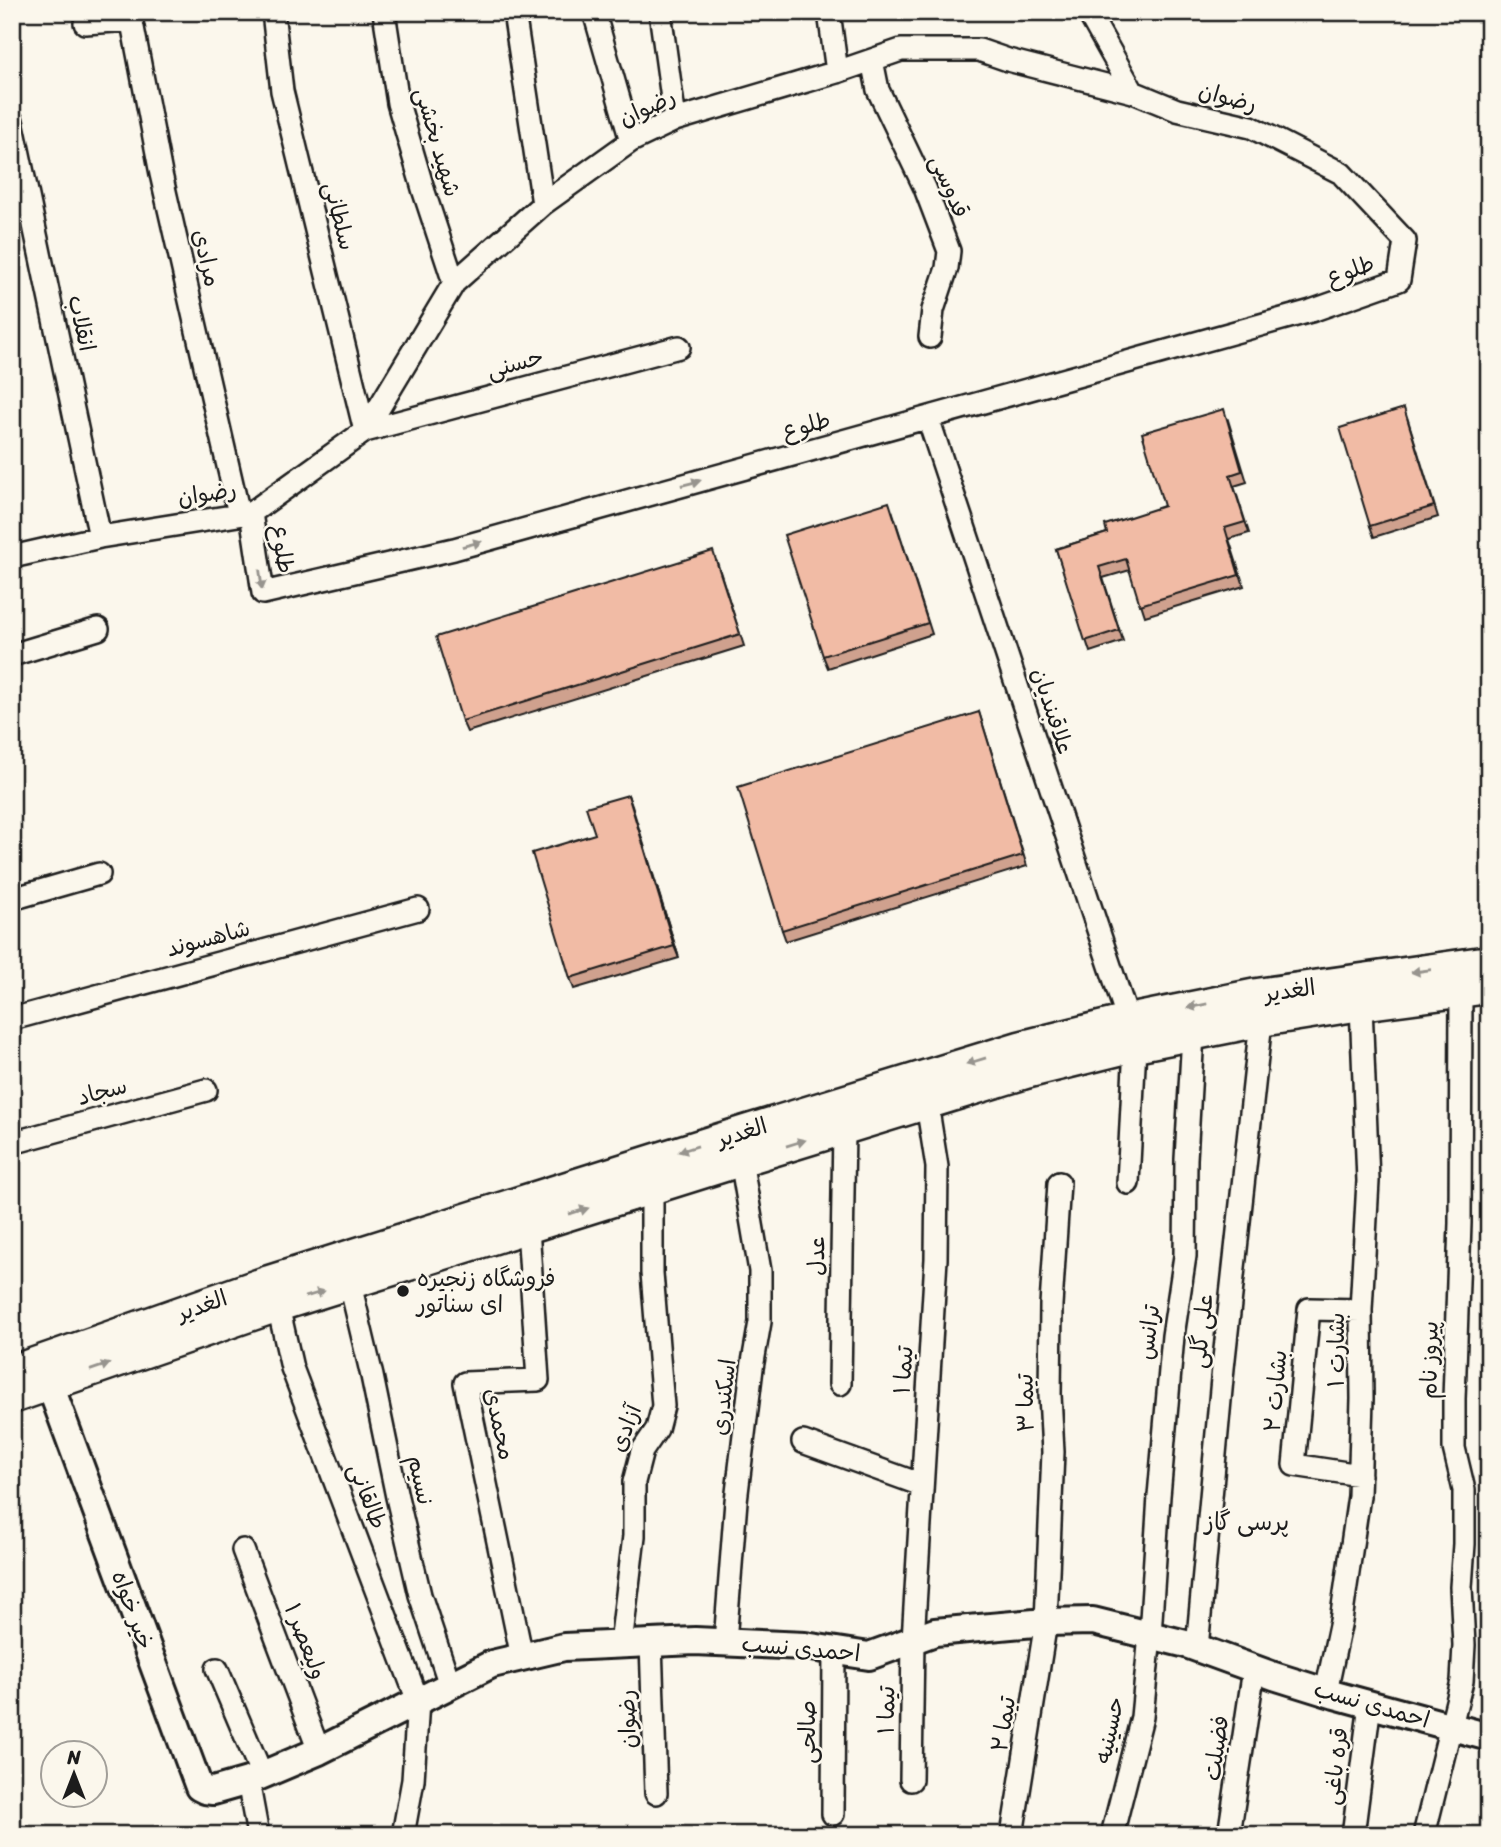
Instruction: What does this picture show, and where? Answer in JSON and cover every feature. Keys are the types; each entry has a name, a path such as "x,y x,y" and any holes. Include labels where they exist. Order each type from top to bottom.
{"main road":[{"name":"الغدیر","path":"12,1398 278,1306 1026,1073 1131,1033 1257,994 1489,961"},
{"name":"الغدیر","path":"12,1371 269,1281 1019,1047 1131,1033 1193,1034 1361,1005 1475,990"}],"street":[{"name":"سلطانی","path":"273,12 282,91 365,430"},
{"name":"شهید بخشی","path":"384,12 398,103 454,283"},
{"path":"514,12 543,204"},
{"path":"594,12 631,141"},
{"path":"660,12 675,120"},
{"path":"829,12 837,72"},
{"path":"1088,12 1133,92"},
{"path":"85,23 131,16"},
{"name":"مرادی","path":"131,16 161,174 245,514"},
{"name":"رضوان","path":"12,556 100,537 245,514 365,430 454,283 543,204 631,141 675,120 901,50 979,50 1133,92 1177,110 1251,127 1341,173 1405,240"},
{"name":"قدوسی","path":"872,60 878,90 925,188 949,251 947,268 933,310 930,337"},
{"name":"انقلاب","path":"12,121 100,537"},
{"name":"طلوع","path":"245,514 263,593 454,549 1311,311 1399,280 1405,240"},
{"name":"حسنی","path":"365,430 679,347"},
{"name":"علاقبندیان","path":"928,418 1131,1033"},
{"path":"12,655 98,629"},
{"path":"12,899 99,874"},
{"name":"شاهسوند","path":"12,1019 418,909"},
{"name":"پیروز نام","path":"1424,1835 1462,1681 1464,1490 1454,1448 1454,1399 1460,1223 1475,990"},
{"name":"بشارت ۱","path":"1326,1692 1341,1621 1360,1475 1361,1310 1368,1181 1361,1005"},
{"name":"علی گلی","path":"1196,1648 1261,1021"},
{"path":"1128,1183 1131,1033"},
{"name":"ترانس","path":"1150,1635 1173,1336 1185,1256 1186,1159 1193,1034"},
{"name":"سجاد","path":"12,1143 206,1090"},
{"name":"تیما ۱","path":"913,1640 936,1246 937,1167 927,1104"},
{"name":"عدل","path":"840,1384 844,1129"},
{"name":"اسکندری","path":"725,1642 737,1501 760,1322 760,1271 741,1160"},
{"name":"تیما ۳","path":"1046,1622 1053,1452 1050,1395 1051,1305 1059,1183"},
{"name":"آزادی","path":"621,1644 634,1536 634,1482 642,1451 657,1429 663,1406 652,1273 652,1189"},
{"name":"محمدی","path":"522,1657 465,1383 538,1380 528,1228"},
{"name":"نسیم","path":"350,1284 419,1595 450,1685"},
{"name":"طالقانی","path":"278,1306 292,1368 418,1701"},
{"name":"بشارت ۲","path":"1360,1475 1294,1465 1309,1309 1361,1310"},
{"name":"خیر خواه","path":"50,1385 199,1787 213,1791 255,1778"},
{"path":"803,1442 922,1485"},
{"name":"ولیعصر ۱","path":"243,1550 320,1751"},
{"name":"احمدی نسب","path":"255,1778 320,1751 492,1664 564,1647 695,1640 805,1646 869,1656 935,1632 1046,1622 1093,1621 1150,1635 1326,1692 1489,1737"},
{"name":"تیما ۲","path":"1012,1835 1046,1622"},
{"name":"حسینیه","path":"1112,1835 1142,1717 1150,1635"},
{"name":"۱ تیما","path":"911,1780 913,1640"},
{"name":"رضوان","path":"651,1643 656,1793"},
{"name":"صالحی","path":"833,1814 834,1650"},
{"name":"فضیلت","path":"1230,1835 1254,1669"},
{"path":"217,1670 255,1778 258,1835"},
{"path":"403,1835 413,1780 418,1701"},
{"name":"قره باغی","path":"1353,1835 1370,1704"}],"building":[{"path":"1404,408 1434,506 1370,526 1340,428"},
{"path":"1224,409 1242,471 1230,475 1245,522 1225,528 1239,575 1140,605 1126,559 1099,567 1119,630 1085,641 1056,549 1107,533 1105,525 1164,506 1142,433"},
{"path":"889,502 928,623 823,656 784,535"},
{"path":"713,551 740,634 462,721 436,637"},
{"path":"979,712 1023,855 782,930 738,787"},
{"path":"628,795 674,946 570,978 532,853 595,834 586,807"}],"place":[{"name":"فروشگاه زنجیره ای سناتور","path":"403,1291"}],"district":[{"name":"پرسی گاز","path":"1247,1522"}]}
